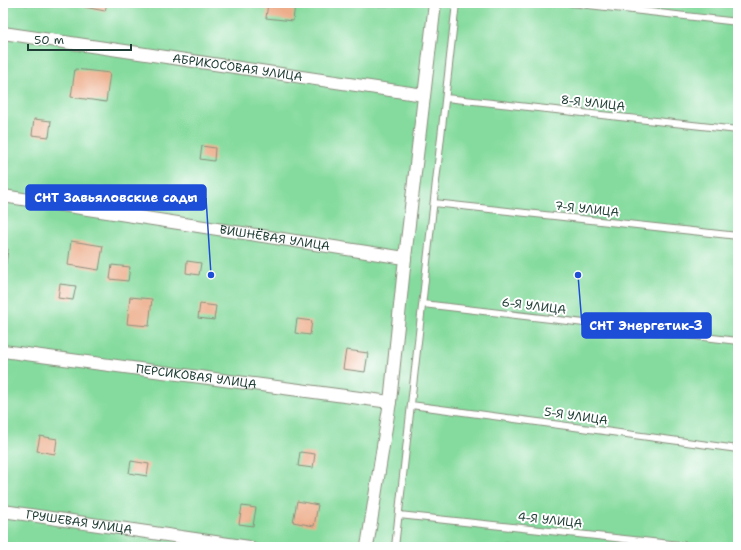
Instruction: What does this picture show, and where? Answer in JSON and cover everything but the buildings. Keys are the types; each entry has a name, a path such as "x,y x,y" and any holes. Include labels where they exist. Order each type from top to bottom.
{"street":[{"path":"368,547 390,402 405,258 435,3"},
{"name":"АБРИКОСОВАЯ УЛИЦА","path":"3,33 424,95"},
{"name":"ВИШНЁВАЯ УЛИЦА","path":"3,196 405,258"},
{"name":"ПЕРСИКОВАЯ УЛИЦА","path":"3,351 390,402"},
{"name":"ГРУШЕВАЯ УЛИЦА","path":"3,511 250,547"}],"lane":[{"path":"395,547 456,3"},
{"path":"571,3 738,22"},
{"name":"8-Я УЛИЦА","path":"446,98 738,130"},
{"name":"7-Я УЛИЦА","path":"434,203 738,236"},
{"name":"6-Я УЛИЦА","path":"423,304 738,341"},
{"name":"5-Я УЛИЦА","path":"411,405 738,449"},
{"name":"4-Я УЛИЦА","path":"399,515 699,547"}],"green space":[{"path":"3,3 738,3 738,547 3,547"}],"place":[{"name":"СНТ Завьяловские сады","path":"211,275"},
{"name":"СНТ Энергетик-3","path":"578,275"}]}
